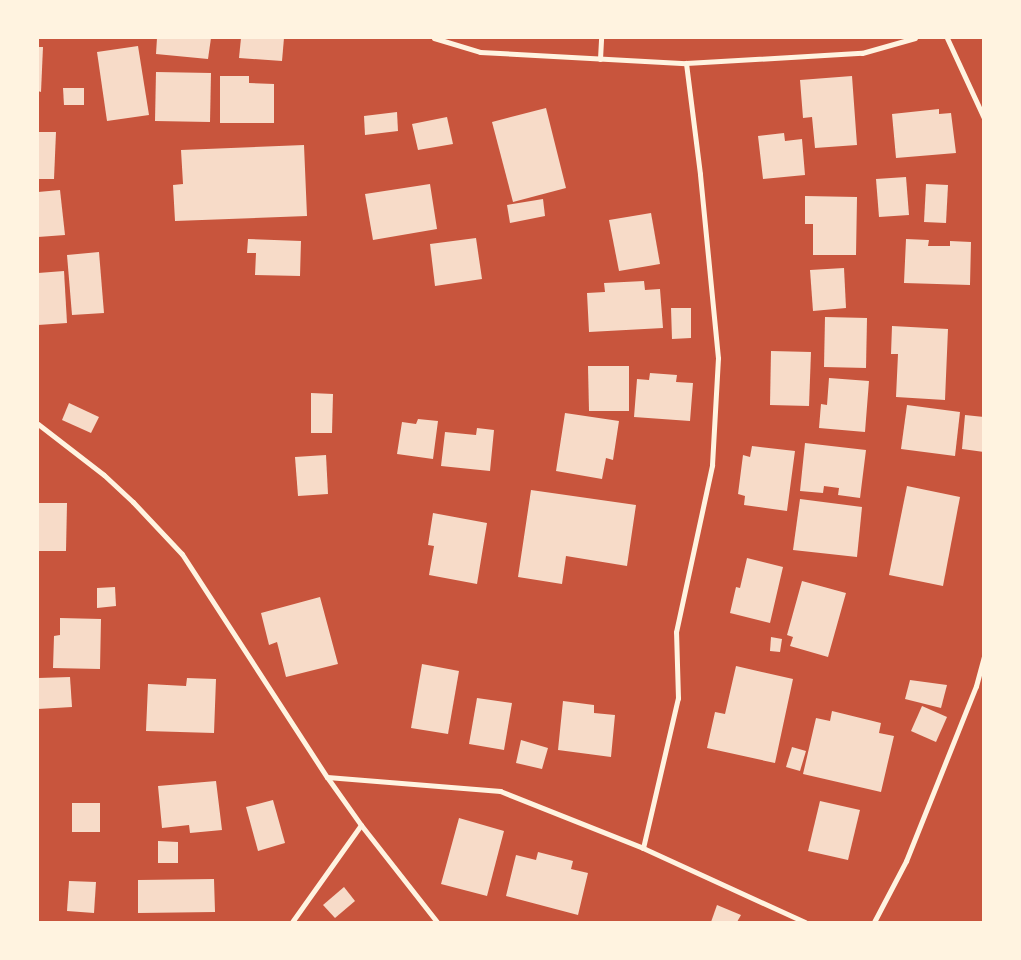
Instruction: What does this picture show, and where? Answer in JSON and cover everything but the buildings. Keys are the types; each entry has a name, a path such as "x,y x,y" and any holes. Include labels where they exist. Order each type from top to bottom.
{"street":[{"path":"434,38 480,52 686,63 862,53 915,38"},
{"path":"600,59 601,38"},
{"path":"947,38 984,118"},
{"path":"643,848 678,698 676,632 713,455 718,358 700,174 686,63"},
{"path":"38,424 110,481 133,502 182,554 327,778 361,826 437,922"},
{"path":"874,922 906,861 976,686 984,657"},
{"path":"327,778 500,791 643,848 806,922"},
{"path":"292,922 361,826"}]}
